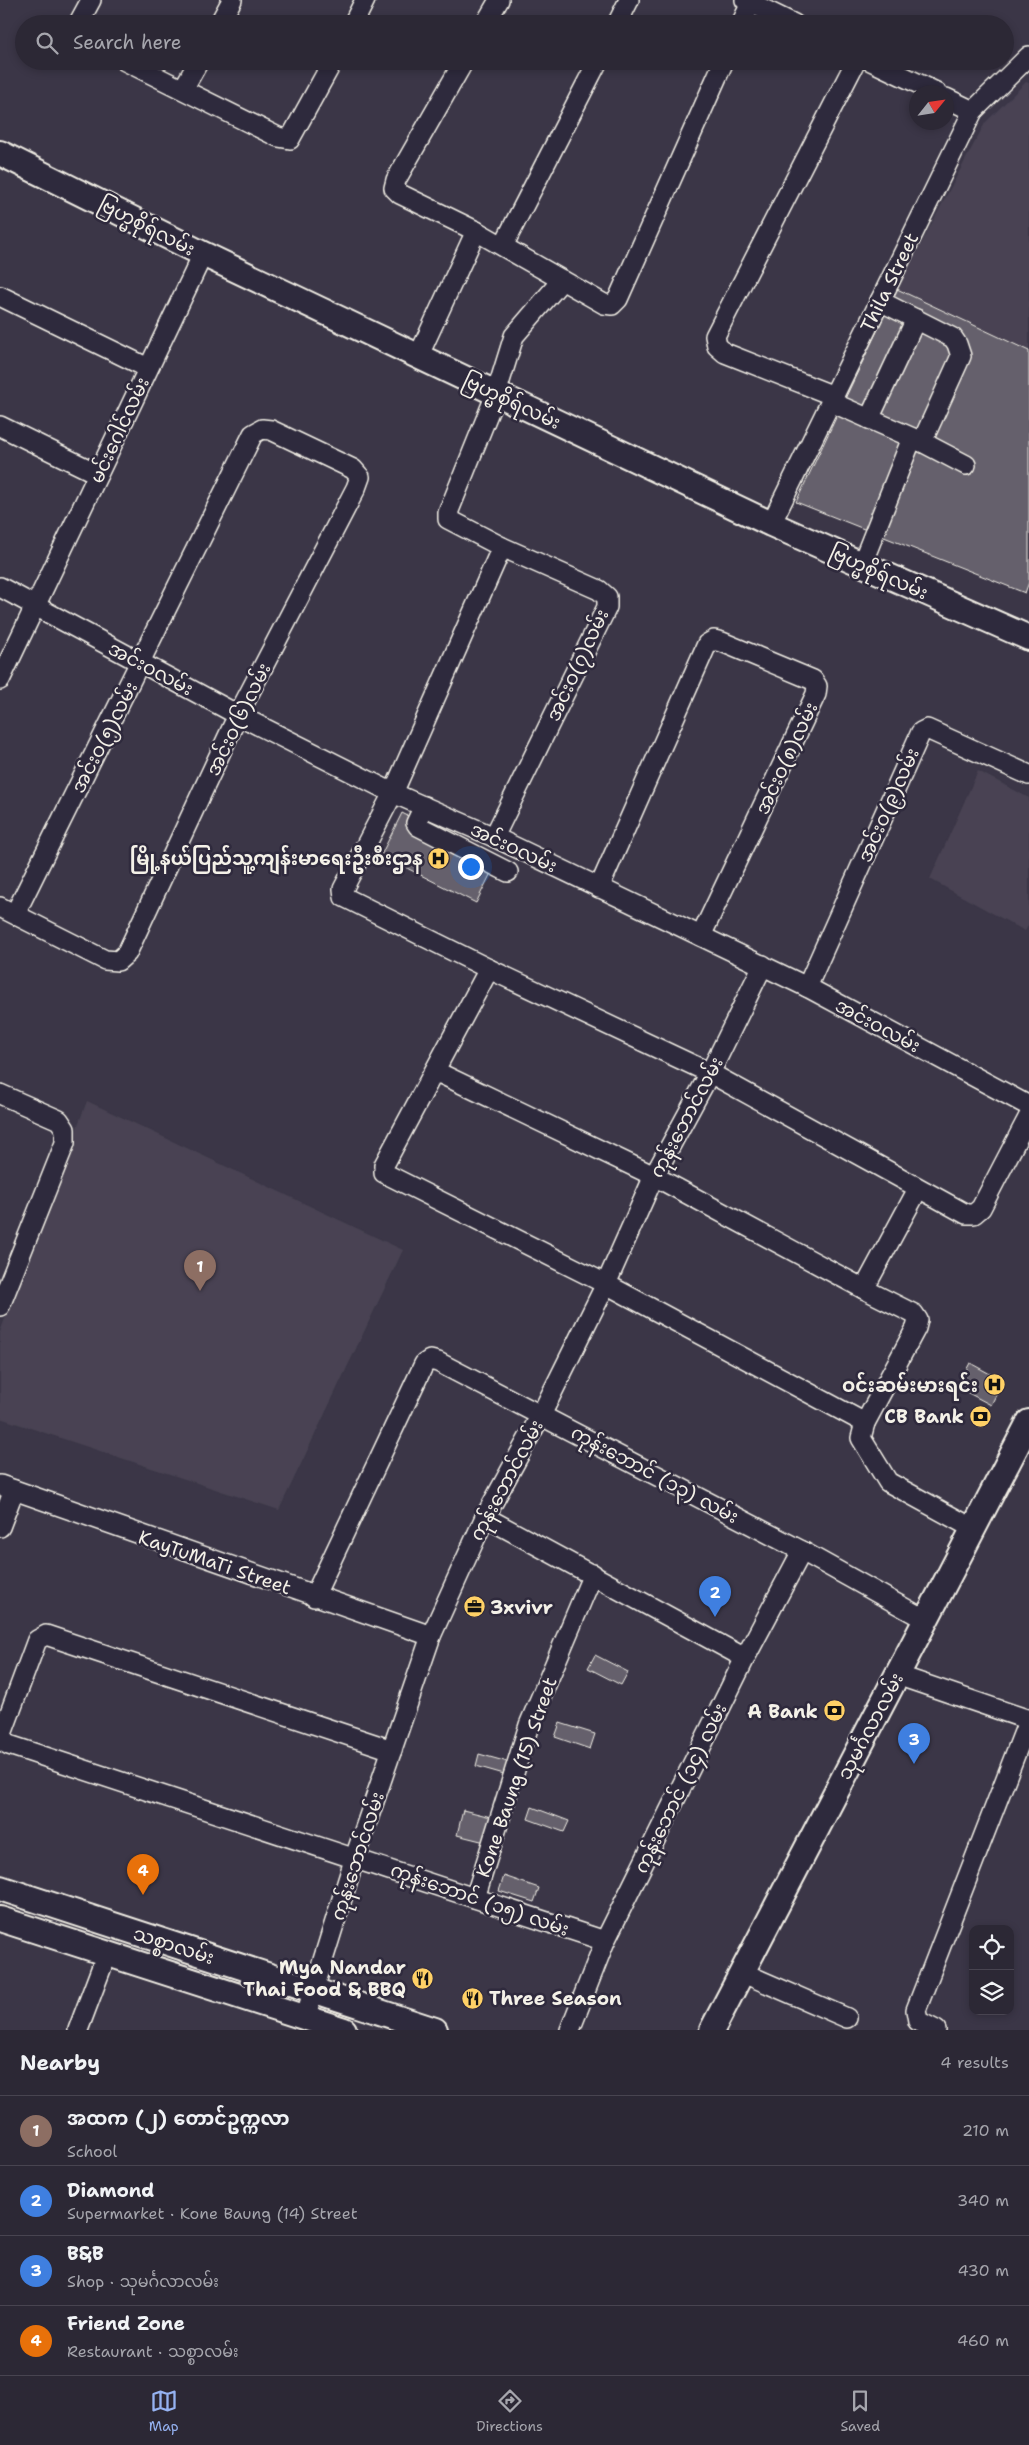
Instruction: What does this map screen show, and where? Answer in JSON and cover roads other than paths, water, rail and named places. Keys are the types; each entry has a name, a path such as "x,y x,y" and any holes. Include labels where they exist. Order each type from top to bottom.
{"main road":[{"name":"ဗြဟ္မစိုရ်လမ်း","path":"0,153 202,254 771,524 1029,638"},
{"name":"သုမင်္ဂလာလမ်း","path":"712,2030 1029,1422"},
{"name":"သစ္စာလမ်း","path":"0,1888 435,2030"},
{"name":"သစ္စာလမ်း","path":"0,1918 337,2029"}],"street":[{"path":"83,15 91,0"},
{"path":"224,15 232,0"},
{"path":"358,15 366,0"},
{"path":"490,15 499,0"},
{"path":"622,15 629,0"},
{"path":"744,15 748,1 776,15"},
{"name":"Thila Street","path":"771,524 973,111 1029,56"},
{"path":"144,70 278,137 290,139 328,70"},
{"path":"183,89 194,70"},
{"path":"459,70 396,180 394,188 400,194 476,231 604,304 612,304 618,298 720,70"},
{"path":"502,246 593,70"},
{"path":"851,70 715,336 717,346 725,353 832,399 869,419 917,440 966,465"},
{"path":"890,70 921,85"},
{"path":"954,102 973,111"},
{"path":"418,357 476,231"},
{"name":"မင်းဂေါင်လမ်း","path":"0,680 202,254"},
{"path":"496,394 514,336 562,280"},
{"path":"0,296 148,368"},
{"path":"862,564 917,440 961,356 953,338 880,301"},
{"path":"869,419 916,319"},
{"name":"အင်းဝ(၇)လမ်း","path":"494,837 607,607 607,597 599,590 502,547 448,520 448,513 496,394"},
{"path":"0,426 98,474"},
{"name":"အင်းဝ(၅)လမ်း","path":"8,911 141,663 253,434 262,429 271,430 353,469 360,477"},
{"name":"အင်းဝ(၆)လမ်း","path":"8,911 105,960 118,961 127,953 238,715 360,477"},
{"path":"502,547 393,793 343,889 344,897 489,969 710,1073 966,1214 974,1214 981,1208 1029,1116"},
{"name":"အင်းဝလမ်း","path":"0,587 238,715 393,793 494,837 763,965 1029,1106"},
{"name":"အင်းဝ(၈)လမ်း","path":"599,888 707,644 714,640 722,642 813,680 817,686 816,694 701,936"},
{"name":"အင်းဝ(၉)လမ်း","path":"807,987 920,732 927,729 1029,775"},
{"path":"424,806 416,822 418,826 508,872"},
{"path":"463,849 473,828"},
{"name":"ကုန်းဘောင်လမ်း","path":"306,2018 355,1857 431,1636 484,1517 541,1414 606,1284 654,1176 710,1073 763,965"},
{"path":"489,969 384,1165 384,1173 606,1284 865,1423"},
{"path":"436,1071 654,1176 914,1314 918,1320 916,1328 865,1423 861,1438 888,1482 974,1529"},
{"path":"0,1094 58,1120 65,1129 65,1143 0,1306"},
{"path":"864,1289 918,1189"},
{"name":"ကုန်းဘောင် (၁၃) လမ်း","path":"314,1597 424,1364 430,1360 438,1362 541,1414 802,1551 926,1620"},
{"path":"0,1527 7,1488"},
{"name":"KayTuMaTi Street","path":"7,1488 314,1597 431,1636"},
{"path":"484,1517 593,1574 745,1658"},
{"name":"ကုန်းဘောင် (၁၄) လမ်း","path":"570,2030 605,1941 745,1658 802,1551"},
{"name":"Kone Baung (15) Street","path":"475,1898 529,1725 593,1574"},
{"name":"ကုန်းဘောင် (၁၅) လမ်း","path":"392,1750 46,1635 38,1640 2,1734 2,1741 9,1745 355,1857 605,1941"},
{"path":"897,1676 1029,1720 916,2010 918,2021 936,2030"},
{"path":"78,2030 108,1953"},
{"path":"741,1972 847,2018"}],"place":[{"name":"မြို့နယ်ပြည်သူ့ကျန်းမာရေးဦးစီးဌာန","path":"439,858"},
{"name":"အထက (၂) တောင်ဥက္ကလာ","path":"200,1291"},
{"name":"ဝင်းဆမ်းမားရင်း","path":"994,1385"},
{"name":"CB Bank","path":"980,1416"},
{"name":"3xvivr","path":"474,1607"},
{"name":"Diamond","path":"715,1617"},
{"name":"A Bank","path":"834,1711"},
{"name":"B&B","path":"914,1764"},
{"name":"Friend Zone","path":"143,1895"},
{"name":"Mya Nandar Thai Food & BBQ","path":"422,1978"},
{"name":"Three Season","path":"473,1998"}]}
